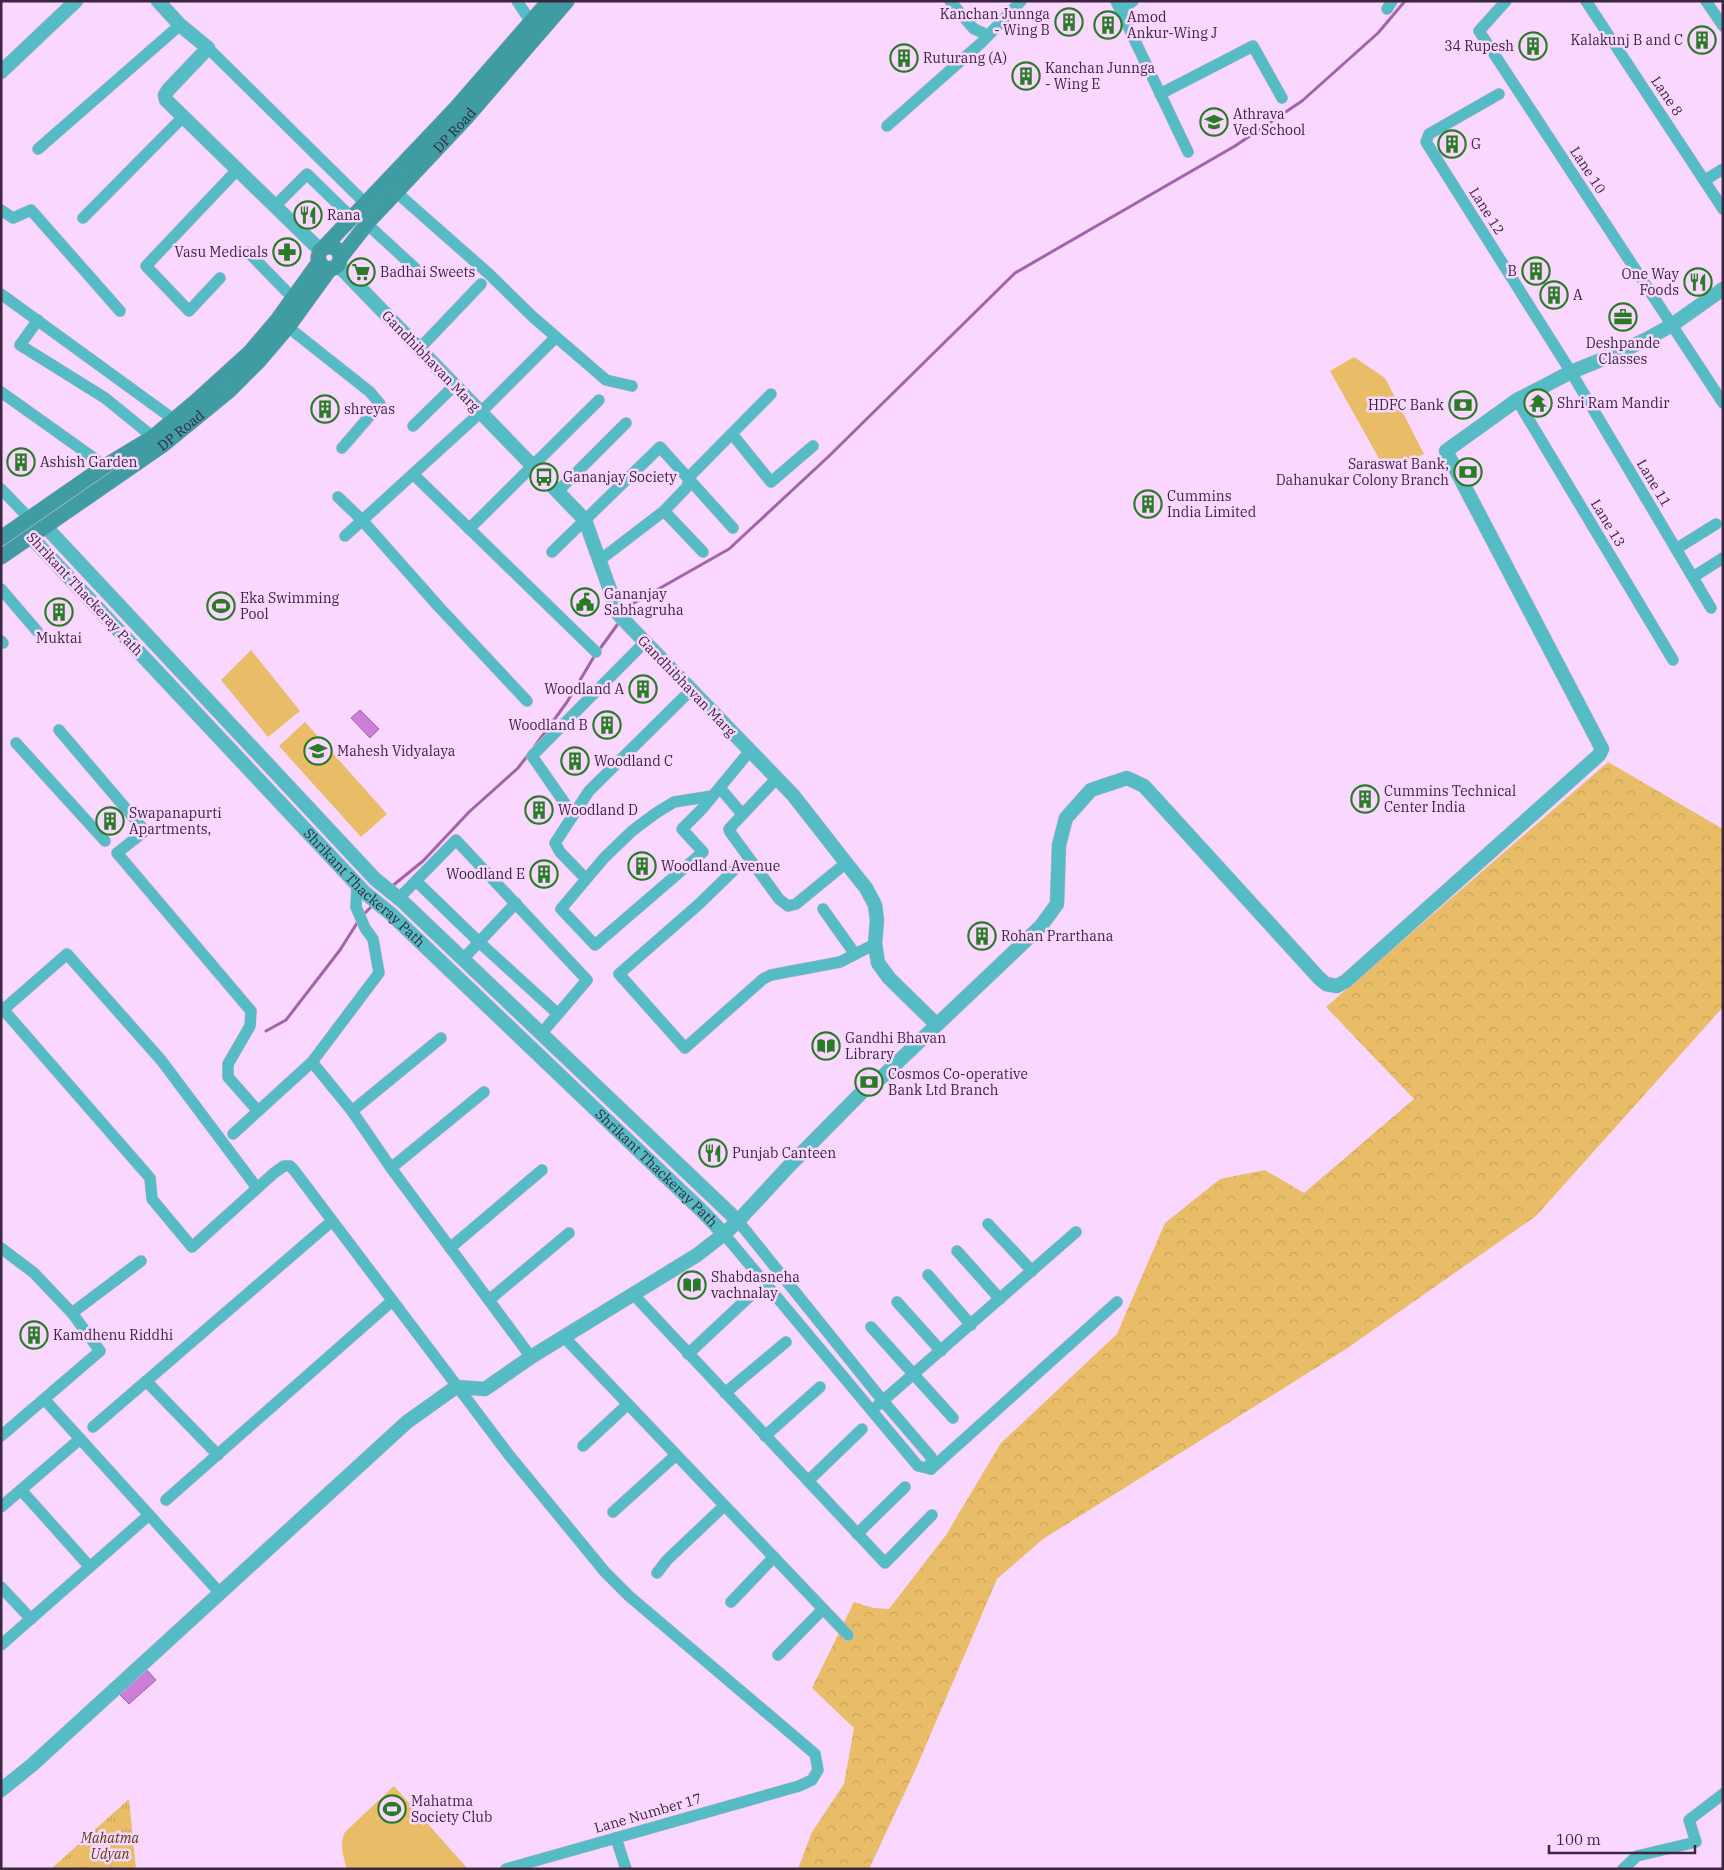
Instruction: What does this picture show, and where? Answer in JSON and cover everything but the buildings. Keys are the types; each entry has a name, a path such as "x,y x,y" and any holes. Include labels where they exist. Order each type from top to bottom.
{"main road":[{"name":"DP Road","path":"1,556 46,527 247,374 288,327 352,218 455,109 549,1"},
{"name":"DP Road","path":"1,538 105,466 153,437 180,424 250,352 293,298 329,258 366,224 466,118 567,1"},
{"name":"Shrikant Thackeray Path","path":"28,519 46,527"},
{"name":"Shrikant Thackeray Path","path":"28,519 31,537"}],"street":[{"path":"1,72 76,1"},
{"path":"158,1 180,25 208,48 366,204"},
{"path":"517,1 531,22"},
{"path":"950,1 974,29 988,35"},
{"path":"887,126 988,35 1021,1"},
{"path":"1133,1 1118,6 1188,152"},
{"name":"Lane 10","path":"1506,1 1479,31 1723,403"},
{"name":"Lane 8","path":"1586,1 1723,209"},
{"path":"1706,1 1723,26"},
{"path":"38,149 180,25"},
{"path":"1160,94 1253,46 1282,98"},
{"name":"Gandhibhavan Marg","path":"208,48 168,90 165,95 166,100 329,258 585,520 622,618 793,795 866,888 875,905 877,920 875,944 878,963 889,978 936,1024"},
{"name":"Lane 12","path":"1499,94 1429,134 1426,142 1571,372"},
{"path":"83,218 183,116"},
{"path":"220,278 188,311 146,266 238,169"},
{"path":"1705,180 1723,169"},
{"path":"275,206 307,174 352,218"},
{"path":"396,192 606,380 632,386"},
{"path":"1,210 13,218 31,210 120,311"},
{"path":"366,224 415,268"},
{"path":"248,252 293,298"},
{"path":"419,349 481,284"},
{"path":"1,1790 32,1765 407,1422 456,1387 485,1389 564,1336 696,1255 724,1234 863,1091 882,1077 1041,926 1057,904 1059,845 1066,818 1091,790 1127,778 1144,786 1319,978 1326,984 1337,986 1354,974 1599,755 1602,749 1446,451 1517,400 1571,372 1618,353 1672,325 1723,289"},
{"path":"1,294 180,424"},
{"path":"38,320 20,344 61,372 99,393 153,437"},
{"path":"288,327 376,397 380,404 342,448"},
{"path":"345,536 481,412 556,337"},
{"name":"Lane 11","path":"1571,372 1711,608"},
{"path":"412,426 455,385"},
{"path":"1,392 105,466"},
{"path":"600,560 664,511 687,487 689,477 771,394"},
{"path":"469,529 599,400"},
{"name":"Lane 13","path":"1517,400 1673,660"},
{"path":"558,491 626,423"},
{"path":"732,434 771,482 813,446"},
{"path":"552,552 660,446 734,528"},
{"path":"413,474 596,652"},
{"path":"1,489 28,519"},
{"path":"338,497 362,520 439,607 527,701"},
{"path":"664,511 703,552"},
{"path":"1676,549 1716,524"},
{"name":"Shrikant Thackeray Path","path":"46,527 375,879 396,896 463,959 738,1221"},
{"name":"Shrikant Thackeray Path","path":"31,537 360,888 382,906 697,1206 724,1234"},
{"path":"1693,577 1723,558"},
{"path":"1,579 24,608"},
{"path":"1,589 36,631"},
{"path":"573,815 532,756 645,642"},
{"path":"586,879 560,852 555,843 589,791 692,689"},
{"path":"59,730 145,831 117,853 251,1011 250,1026 228,1064 228,1077 258,1111"},
{"path":"16,744 104,841"},
{"path":"716,792 674,802 656,813 632,831 604,858 560,909 595,945 703,852 682,829 702,809 750,752"},
{"path":"776,779 729,829 779,898 788,906 796,904 846,863"},
{"path":"716,792 742,814"},
{"path":"396,896 416,881 456,840 587,980 541,1034"},
{"path":"734,870 698,905 619,974 685,1048 763,979 771,975 840,962 875,944"},
{"path":"416,881 558,1014"},
{"path":"233,1134 312,1062 379,973 373,939 365,928 356,907 360,888"},
{"path":"463,959 516,903"},
{"path":"823,909 855,954"},
{"path":"257,1188 161,1060 66,954 2,1008 150,1178 152,1199 192,1247 257,1188 284,1166 290,1166 456,1387"},
{"path":"352,1111 441,1038"},
{"path":"312,1062 352,1111 391,1168 531,1357"},
{"path":"391,1168 484,1092"},
{"path":"450,1248 542,1170"},
{"path":"93,1427 332,1221"},
{"path":"738,1221 883,1401 931,1457 932,1468"},
{"path":"988,1224 1032,1271"},
{"path":"872,1411 1076,1232"},
{"path":"489,1300 569,1233"},
{"path":"724,1234 918,1466 932,1468"},
{"path":"1,1248 34,1273 72,1313 100,1351 1,1436"},
{"path":"957,1252 1000,1299"},
{"path":"72,1313 141,1260"},
{"path":"928,1275 971,1324"},
{"path":"777,1298 790,1286"},
{"path":"633,1294 885,1563 932,1515"},
{"path":"688,1354 749,1297"},
{"path":"166,1500 392,1300"},
{"path":"897,1302 941,1351"},
{"path":"932,1468 1117,1302"},
{"path":"871,1326 953,1418"},
{"path":"564,1336 848,1635"},
{"path":"725,1393 786,1342"},
{"path":"146,1381 218,1454"},
{"name":"Lane Number 17","path":"456,1387 605,1572 629,1596 815,1754 818,1770 812,1780 799,1786 506,1869"},
{"path":"765,1436 820,1387"},
{"path":"44,1399 220,1593"},
{"path":"583,1446 628,1404"},
{"path":"808,1481 862,1429"},
{"path":"1,1507 80,1439"},
{"path":"613,1512 676,1455"},
{"path":"857,1534 906,1487"},
{"path":"21,1490 90,1567"},
{"path":"657,1573 667,1560 724,1506"},
{"path":"1,1645 149,1515"},
{"path":"731,1602 774,1557"},
{"path":"1,1587 31,1619"},
{"path":"778,1655 823,1609"},
{"path":"1623,1869 1638,1856 1696,1842 1689,1820 1723,1794"},
{"path":"616,1838 626,1869"}],"green space":[{"path":"1354,357 1385,378 1424,454 1386,471 1330,371"},
{"path":"251,650 300,711 268,737 221,680"},
{"path":"305,722 387,814 361,837 279,746"},
{"path":"1608,762 1723,829 1723,1007 1536,1216 1346,1349 1043,1539 997,1579 914,1773 869,1869 798,1869 812,1832 844,1784 854,1728 812,1688 854,1602 873,1608 889,1609 946,1535 1001,1443 1117,1334 1165,1223 1220,1179 1265,1170 1304,1193 1414,1099 1326,1007"},
{"name":"Mahatma Society Club","path":"394,1786 468,1869 347,1869 342,1846 345,1832"},
{"name":"Mahatma Udyan","path":"129,1799 136,1869 51,1869"}],"shaded area":[{"path":"360,710 379,729 370,738 351,718"},
{"path":"146,1669 156,1680 129,1704 119,1694"}],"waterway":[{"path":"624,616 632,604 729,549 828,457 1015,273 1235,146 1302,101 1378,33 1405,1"},
{"path":"599,650 620,621"},
{"path":"535,746 567,702 595,655"},
{"path":"391,887 423,861 469,812 518,768 528,755"},
{"path":"363,915 374,904"},
{"path":"266,1031 286,1020 340,950 359,920"}],"place":[{"name":"Kanchan Junnga - Wing B","path":"1069,22"},
{"name":"Amod Ankur-Wing J","path":"1108,25"},
{"name":"Kalakunj B and C","path":"1702,40"},
{"name":"34 Rupesh","path":"1533,46"},
{"name":"Ruturang (A)","path":"904,58"},
{"name":"Kanchan Junnga - Wing E","path":"1026,76"},
{"name":"Athrava Ved School","path":"1214,122"},
{"name":"G","path":"1452,144"},
{"name":"Rana","path":"308,215"},
{"name":"Vasu Medicals","path":"287,252"},
{"name":"B","path":"1536,271"},
{"name":"Badhai Sweets","path":"361,272"},
{"name":"One Way Foods","path":"1698,282"},
{"name":"A","path":"1554,295"},
{"name":"Deshpande Classes","path":"1623,317"},
{"name":"Shri Ram Mandir","path":"1538,403"},
{"name":"HDFC Bank","path":"1463,405"},
{"name":"shreyas","path":"325,409"},
{"name":"Ashish Garden","path":"21,462"},
{"name":"Saraswat Bank, Dahanukar Colony Branch","path":"1468,472"},
{"name":"Gananjay Society","path":"544,477"},
{"name":"Cummins India Limited","path":"1148,504"},
{"name":"Gananjay Sabhagruha","path":"585,602"},
{"name":"Eka Swimming Pool","path":"221,606"},
{"name":"Muktai","path":"59,612"},
{"name":"Woodland A","path":"643,689"},
{"name":"Woodland B","path":"607,725"},
{"name":"Mahesh Vidyalaya","path":"318,751"},
{"name":"Woodland C","path":"575,761"},
{"name":"Cummins Technical Center India","path":"1365,799"},
{"name":"Woodland D","path":"539,810"},
{"name":"Swapanapurti Apartments,","path":"110,821"},
{"name":"Woodland Avenue","path":"642,866"},
{"name":"Woodland E","path":"544,874"},
{"name":"Rohan Prarthana","path":"982,936"},
{"name":"Gandhi Bhavan Library","path":"826,1046"},
{"name":"Cosmos Co-operative Bank Ltd Branch","path":"869,1082"},
{"name":"Punjab Canteen","path":"713,1153"},
{"name":"Shabdasneha vachnalay","path":"692,1285"},
{"name":"Kamdhenu Riddhi","path":"34,1335"},
{"name":"Mahatma Society Club","path":"392,1809"}]}
